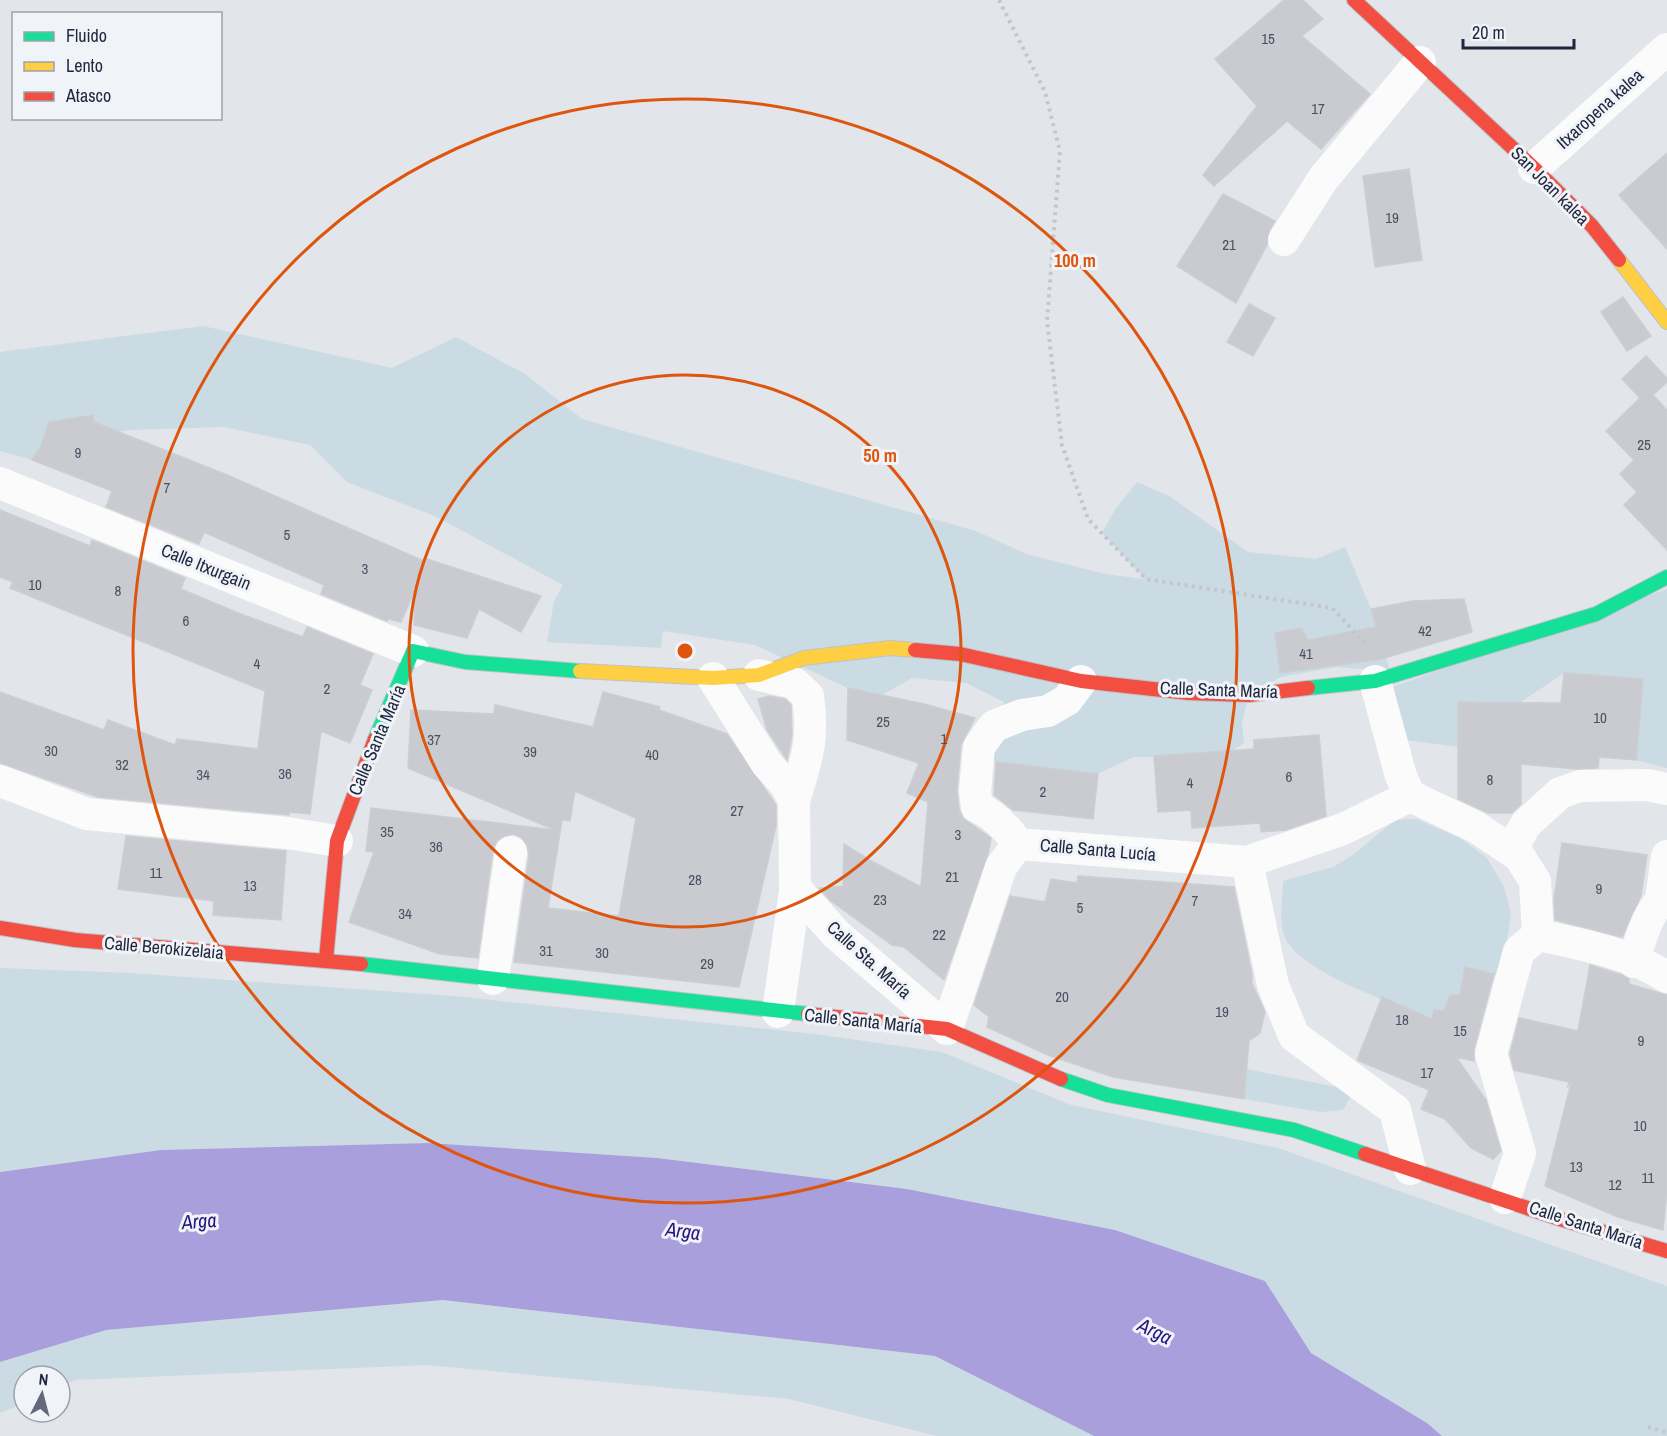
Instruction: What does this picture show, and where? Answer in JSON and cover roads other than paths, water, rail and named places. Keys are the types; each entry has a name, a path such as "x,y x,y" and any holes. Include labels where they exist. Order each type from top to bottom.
{"street":[{"name":"San Joan kalea","path":"1354,0 1534,168 1592,226 1667,322"},
{"name":"Itxaropena kalea","path":"1534,168 1667,50"},
{"path":"1284,240 1323,179 1420,62"},
{"name":"Calle Itxurgain","path":"0,483 413,651"},
{"name":"Calle Santa María","path":"759,675 804,658 890,648 960,654 1082,681 1189,693 1249,695 1375,681 1596,614 1667,578"},
{"name":"Calle Santa María","path":"778,1012 795,888 794,801 810,750 812,727 808,696 794,683 759,675 712,678 656,677 465,662 413,651 358,779 337,841 326,960 778,1012 947,1029 1041,1072 1108,1095 1294,1130 1505,1198 1560,1219 1667,1251"},
{"path":"712,678 767,764 786,785 794,801"},
{"name":"Calle Santa Lucía","path":"1082,681 1067,700 1048,711 1022,715 994,726 979,747 975,790 977,807 989,812 1018,844 1247,862 1342,828 1410,795"},
{"path":"1375,681 1401,776 1410,795 1476,827 1520,856 1535,881 1538,935 1586,945 1651,967 1667,977"},
{"path":"0,780 87,814 287,833 337,841"},
{"path":"1510,850 1526,824 1560,793 1580,786 1647,785 1667,789"},
{"name":"Calle Santa María","path":"947,1029 1001,867 1018,844"},
{"path":"493,979 511,852"},
{"path":"1634,962 1640,938 1653,909 1664,900 1667,856"},
{"path":"1247,862 1273,985 1294,1036 1395,1110 1410,1169"},
{"name":"Calle Sta. María","path":"795,888 836,934 947,1029"},
{"name":"Calle Berokizelaia","path":"1,929 75,940 326,960"},
{"name":"Calle Santa María","path":"1505,1198 1520,1153 1491,1054 1520,951 1538,935"}],"water":[{"name":"Arga","path":"428,1143 657,1158 907,1189 1115,1230 1265,1281 1311,1353 1427,1423 1442,1436 1094,1436 935,1356 443,1300 106,1330 0,1362 0,1172 161,1150"}]}
